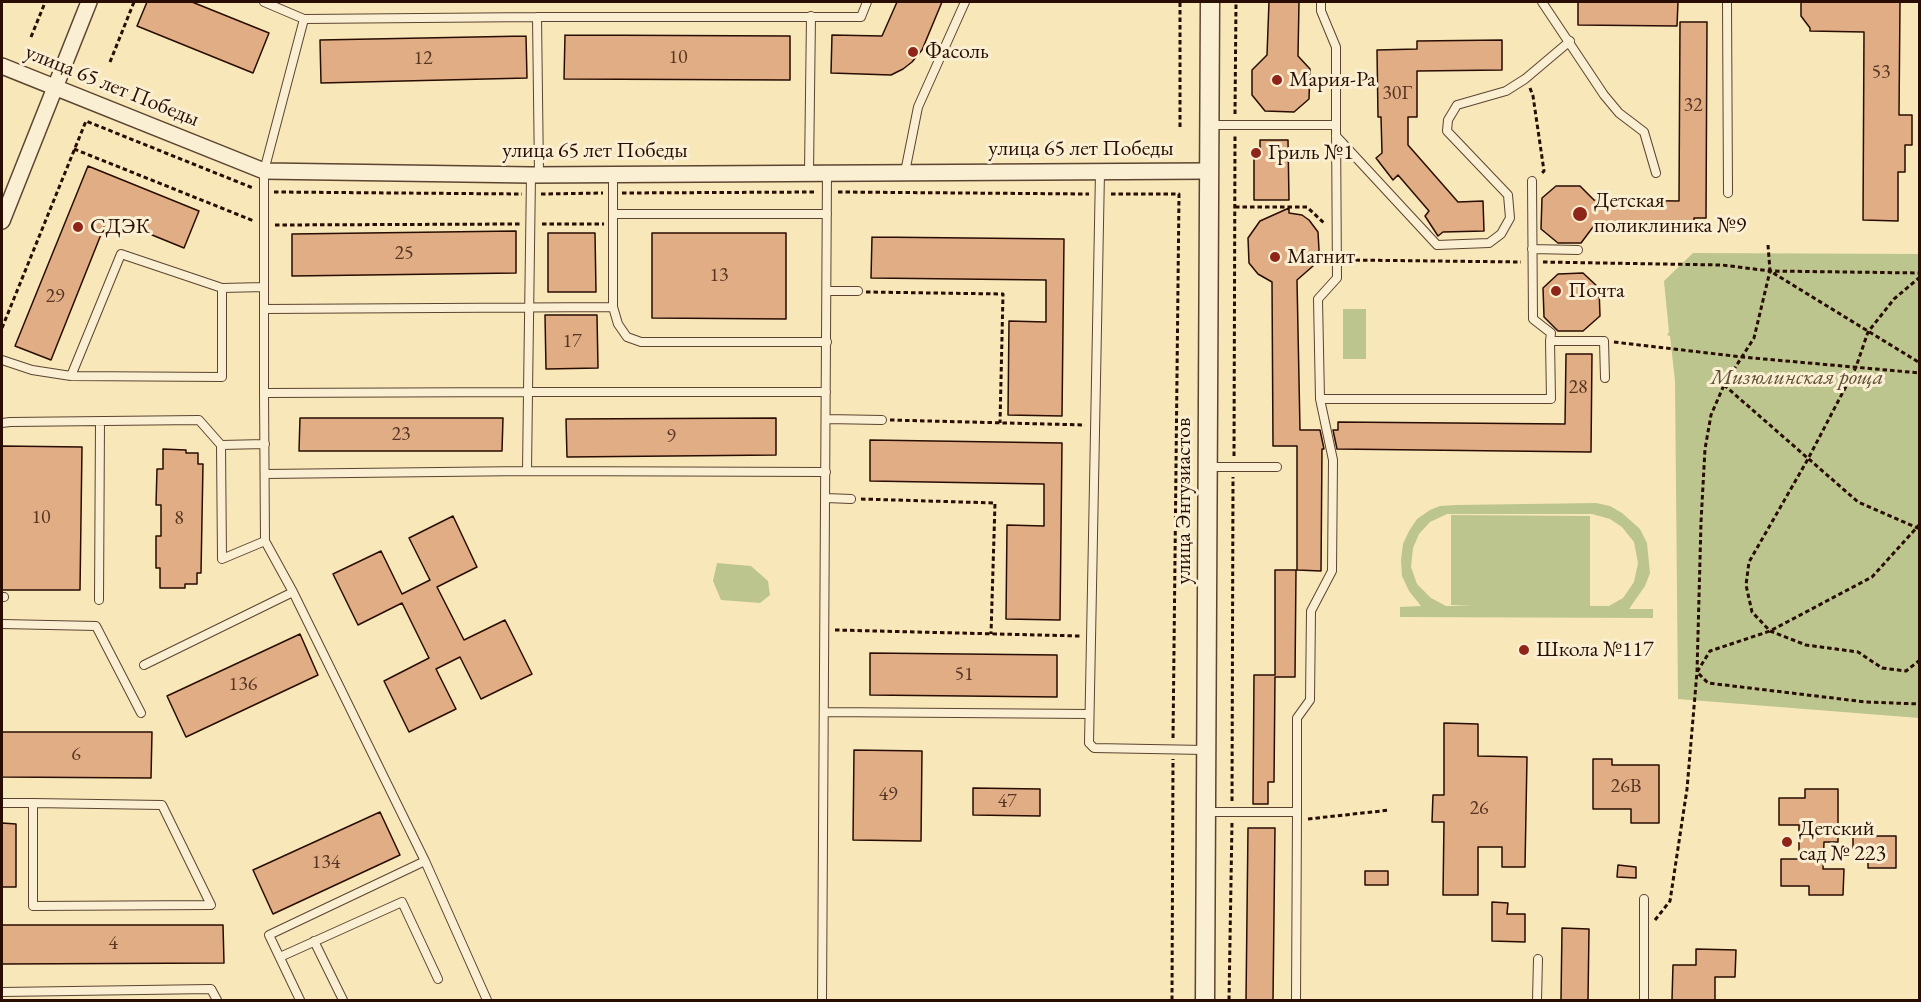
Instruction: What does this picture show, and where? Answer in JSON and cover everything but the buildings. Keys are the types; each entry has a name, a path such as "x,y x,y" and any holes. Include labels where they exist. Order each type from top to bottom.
{"street":[{"path":"2,220 89,2"},
{"name":"улица Энтузиастов","path":"1205,1000 1210,2"},
{"name":"улица 65 лет Победы","path":"2,66 264,171 535,174 1209,171"}],"lane":[{"path":"264,2 304,20 861,17 867,2"},
{"path":"905,172 918,107 965,2"},
{"path":"1296,1000 1297,718 1310,700 1311,611 1332,571 1333,460 1320,399 1318,299 1337,278 1336,47 1322,12 1321,2"},
{"path":"1542,2 1604,95 1619,113 1644,132 1656,173"},
{"path":"1728,2 1728,193"},
{"path":"809,172 811,16"},
{"path":"527,471 530,224 535,174 537,17"},
{"path":"304,20 264,171 265,541 293,592 425,861 487,1000"},
{"path":"1336,136 1437,244 1489,243 1501,234 1510,218 1508,195 1447,131 1449,120 1457,105 1506,91 1526,79 1570,41"},
{"path":"1209,125 1336,125"},
{"path":"822,1000 828,172"},
{"path":"1100,172 1089,744 1094,748 1207,750"},
{"path":"613,173 613,307 618,324 627,337 641,342 827,342"},
{"path":"1320,399 1551,399 1551,333 1533,319 1532,181"},
{"path":"613,214 827,214"},
{"path":"1532,249 1578,249"},
{"path":"71,376 122,254 222,288 264,287"},
{"path":"2,360 32,370 71,376 222,377 222,288"},
{"path":"827,291 858,291"},
{"path":"264,309 613,307"},
{"path":"1550,341 1604,340 1605,378"},
{"path":"264,393 826,392"},
{"path":"826,419 882,420"},
{"path":"2,423 199,420 221,445 222,559 265,541"},
{"path":"99,600 100,421"},
{"path":"221,445 265,444"},
{"path":"1208,467 1277,467"},
{"path":"265,474 527,471 826,472"},
{"path":"826,498 850,499"},
{"path":"144,665 293,592"},
{"path":"2,624 96,626 141,713"},
{"path":"824,712 1089,714"},
{"path":"2,803 33,803 162,805 211,905 33,906 33,803"},
{"path":"1206,812 1297,816"},
{"path":"300,1000 269,935 425,861"},
{"path":"1644,899 1644,1000"},
{"path":"280,957 402,902 438,979"},
{"path":"314,941 343,1000"},
{"path":"1537,1000 1538,959"},
{"path":"2,992 211,990 217,1000"},
{"path":"39,992 39,1000"}],"path":[{"path":"110,62 134,2"},
{"path":"1180,2 1180,127"},
{"path":"1229,1000 1236,2"},
{"path":"31,37 44,5"},
{"path":"1526,79 1533,96 1544,171 1532,181"},
{"path":"2,328 86,121"},
{"path":"74,149 264,225 613,224"},
{"path":"1172,1000 1179,194"},
{"path":"1235,207 1307,207 1337,236"},
{"path":"1645,934 1670,902 1687,789 1697,672 1705,450 1711,415 1724,385 1754,338 1770,271 1768,245"},
{"path":"1337,260 1722,265 1770,271 1920,275"},
{"path":"1770,271 1920,363"},
{"path":"1920,275 1894,299 1868,332 1856,367 1808,459 1749,562 1746,585 1752,612 1770,631 1806,645 1858,652 1882,668 1906,671 1920,660"},
{"path":"858,291 1003,294 1000,423"},
{"path":"1604,340 1742,357 1920,373"},
{"path":"1697,672 1710,651 1770,631 1872,578 1918,526 1858,502 1724,385"},
{"path":"882,420 1095,425"},
{"path":"850,499 995,503 991,634"},
{"path":"825,630 1091,637"},
{"path":"1697,672 1707,682 1866,702 1920,704"},
{"path":"1297,816 1390,810"}],"green space":[{"name":"Мизюлинская роща","path":"1693,253 1919,254 1919,718 1678,699 1675,381 1670,336 1667,335 1669,332 1664,281"},
{"path":"1343,309 1366,309 1366,359 1343,359"},
{"path":"1596,503 1610,506 1640,529 1647,543 1650,573 1645,586 1629,609 1653,609 1653,618 1400,617 1400,607 1421,606 1409,591 1402,576 1403,544 1409,531 1417,519 1430,510 1440,506","holes":["1447,514 1592,514 1610,519 1622,527 1634,542 1638,563 1634,582 1623,598 1609,606 1590,606 1590,516 1451,515 1451,605 1473,606 1446,606 1431,598 1417,584 1411,567 1413,548 1419,534 1430,522"]},
{"path":"717,563 751,566 768,581 770,595 760,603 721,600 713,581"}],"place":[{"name":"Фасоль","path":"913,52"},
{"name":"Мария-Ра","path":"1277,80"},
{"name":"Гриль №1","path":"1256,153"},
{"name":"Детская поликлиника №9","path":"1580,214"},
{"name":"СДЭК","path":"78,227"},
{"name":"Магнит","path":"1275,257"},
{"name":"Почта","path":"1556,291"},
{"name":"Школа №117","path":"1524,650"},
{"name":"Детский сад № 223","path":"1787,842"}]}
